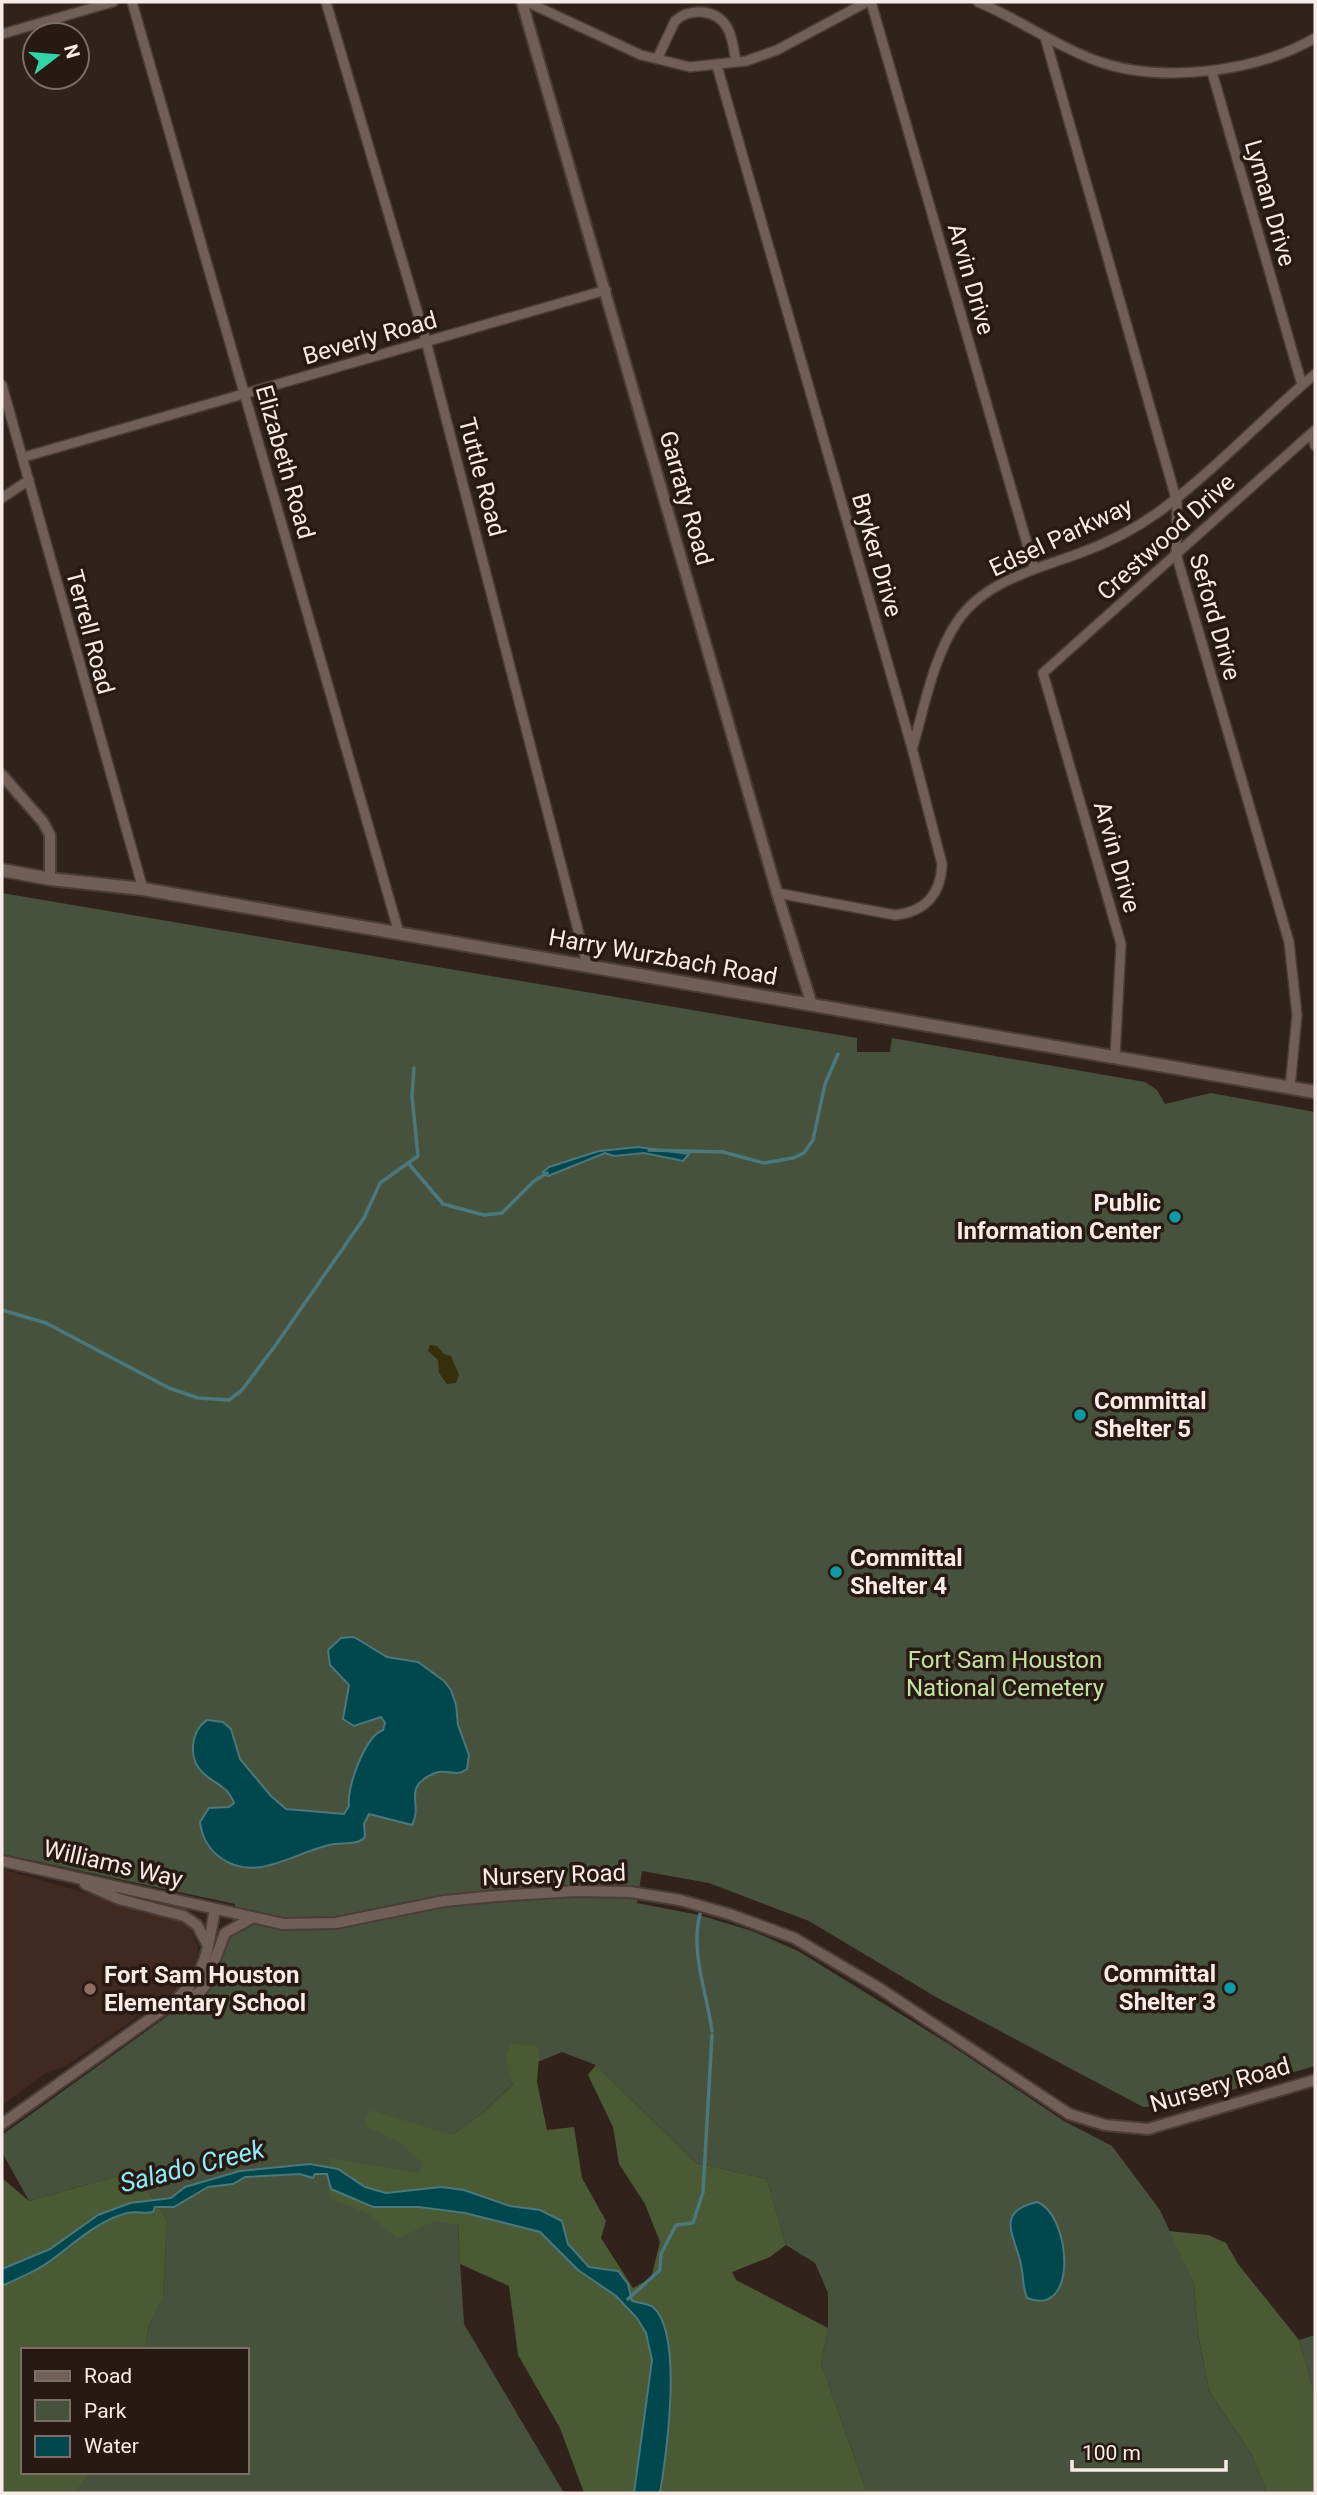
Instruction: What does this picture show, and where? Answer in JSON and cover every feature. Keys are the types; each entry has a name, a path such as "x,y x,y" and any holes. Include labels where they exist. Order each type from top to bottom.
{"main road":[{"name":"Harry Wurzbach Road","path":"2,870 50,879 143,889 1315,1092"}],"street":[{"path":"2,34 113,2"},
{"name":"Elizabeth Road","path":"132,2 399,933"},
{"name":"Tuttle Road","path":"326,2 426,341 587,965"},
{"name":"Garraty Road","path":"522,2 776,893 812,1005"},
{"path":"527,2 612,42 657,59 690,67 736,62 797,42 869,2"},
{"name":"Arvin Drive","path":"869,2 1034,568"},
{"path":"978,2 1098,61 1126,68 1168,73 1212,72 1287,50 1315,37"},
{"path":"657,59 675,21 698,12 716,17 726,25 736,62"},
{"name":"Seford Drive","path":"1045,37 1175,496 1176,554 1289,942 1297,1015 1290,1088"},
{"name":"Bryker Drive","path":"717,66 912,748 942,864 942,878 934,896 920,909 895,915 776,893"},
{"name":"Lyman Drive","path":"1212,72 1302,385"},
{"name":"Beverly Road","path":"24,457 606,290"},
{"name":"Edsel Parkway","path":"912,748 943,648 959,620 986,593 1034,568 1081,553 1123,535 1175,496 1315,374"},
{"name":"Terrell Road","path":"2,385 143,889"},
{"path":"1313,431 1315,446"},
{"name":"Crestwood Drive","path":"1043,673 1313,431"},
{"path":"2,498 29,480"},
{"name":"Arvin Drive","path":"1043,673 1121,944 1115,1057"},
{"path":"2,775 43,822 50,835 50,879"},
{"name":"Williams Way","path":"2,1861 215,1909"},
{"path":"70,1876 119,1899 184,1916 197,1925 208,1946"},
{"name":"Nursery Road","path":"215,1909 252,1918 315,1924 444,1901 576,1891 630,1892 680,1900 729,1913 794,1938 879,1989 1069,2113 1093,2123 1149,2129 1315,2080"},
{"path":"2,2124 168,2006 198,1977 208,1946 215,1909"},
{"path":"168,2006 200,1993 209,1977 222,1936 252,1918"}],"shaded area":[{"name":"Fort Sam Houston Elementary School","path":"2,1869 177,1919 191,1928 198,1946 197,1960 185,1984 66,2066 44,2074 2,2105"}],"green space":[{"name":"Fort Sam Houston National Cemetery","path":"2,893 857,1038 857,1052 890,1052 892,1038 1145,1082 1157,1090 1165,1104 1211,1093 1315,1112 1315,2066 1175,2106 1143,2107 936,1997 809,1921 709,1883 642,1871 637,1903 699,1915 752,1931 798,1951 949,2044 1064,2121 1112,2146 1160,2210 1194,2284 1198,2335 1209,2391 1252,2455 1267,2493 867,2493 821,2363 828,2328 828,2293 815,2263 786,2245 767,2179 696,2163 596,2065 562,2052 533,2064 483,2113 452,2135 464,2324 564,2493 75,2493 89,2474 248,2474 248,2348 145,2348 149,2325 163,2297 167,2220 135,2171 29,2201 2,2152 2,2135 170,2014 205,1993 231,1935 235,1904 2,1854"},
{"path":"511,2044 536,2045 539,2055 537,2082 547,2130 574,2127 582,2178 606,2221 601,2238 633,2288 651,2278 660,2242 645,2204 619,2164 613,2127 588,2075 596,2065 696,2163 767,2179 786,2245 770,2257 732,2272 736,2280 828,2328 821,2363 867,2493 584,2493 560,2428 518,2355 509,2286 460,2264 458,2225 435,2221 397,2239 369,2214 329,2198 330,2158 419,2173 422,2164 410,2151 367,2127 365,2120 370,2110 452,2135 483,2113 513,2084 505,2057"},
{"path":"135,2171 167,2220 163,2298 149,2325 145,2348 21,2348 21,2474 89,2474 75,2493 2,2493 2,2178 29,2201"},
{"path":"1169,2231 1208,2235 1226,2243 1238,2264 1299,2340 1315,2396 1315,2493 1267,2493 1252,2455 1209,2391 1198,2334 1194,2284"},
{"path":"1315,2335 1315,2396 1299,2340"}],"sand":[{"path":"430,1345 437,1346 444,1354 451,1356 459,1375 456,1383 447,1384 439,1373 438,1360 428,1351"}],"water":[{"path":"638,1147 689,1154 683,1161 644,1153 614,1156 605,1153 548,1176 543,1172 549,1167 599,1151"},
{"path":"354,1637 387,1657 418,1662 444,1681 451,1690 456,1705 458,1725 469,1755 467,1769 459,1773 435,1773 418,1784 412,1825 369,1814 364,1824 365,1837 358,1842 329,1845 261,1867 247,1868 221,1858 206,1843 200,1822 209,1808 229,1807 234,1803 225,1789 198,1767 193,1753 197,1731 207,1720 223,1722 231,1729 240,1759 271,1796 286,1809 344,1814 349,1806 358,1764 370,1742 383,1730 385,1723 381,1717 354,1726 343,1719 349,1685 330,1665 328,1650 341,1638"},
{"path":"310,2164 338,2169 365,2187 386,2193 441,2187 464,2190 510,2206 540,2210 562,2221 568,2244 589,2267 618,2271 628,2284 632,2301 653,2307 662,2321 668,2342 669,2425 660,2493 634,2493 652,2360 646,2333 637,2318 616,2296 578,2270 540,2232 465,2213 419,2207 373,2207 331,2189 327,2174 315,2174 313,2178 300,2174 245,2177 233,2184 208,2187 174,2207 155,2207 153,2212 130,2212 116,2217 86,2234 39,2268 2,2286 2,2269 50,2249 98,2215 130,2203 171,2198 185,2187 240,2171"},
{"path":"1037,2202 1048,2211 1057,2225 1064,2263 1062,2280 1055,2294 1044,2300 1027,2298 1011,2227 1015,2212 1023,2206"}],"waterway":[{"path":"649,1150 723,1152 764,1163 793,1158 804,1153 813,1140 825,1084 838,1054"},
{"path":"2,1310 46,1323 169,1388 198,1398 229,1400 242,1390 275,1346 364,1218 380,1183 418,1156 412,1096 414,1068"},
{"path":"409,1164 443,1204 484,1215 502,1213 534,1181 547,1173"},
{"path":"700,1914 697,1928 698,1958 712,2031"},
{"path":"628,2299 660,2270 661,2254 676,2225 693,2223 703,2192 712,2035"}],"place":[{"name":"Public Information Center","path":"1175,1217"},
{"name":"Committal Shelter 5","path":"1080,1415"},
{"name":"Committal Shelter 4","path":"836,1572"},
{"name":"Committal Shelter 3","path":"1230,1988"},
{"name":"Fort Sam Houston Elementary School","path":"90,1989"}],"water label":[{"name":"Salado Creek","path":"192,2166"}]}
